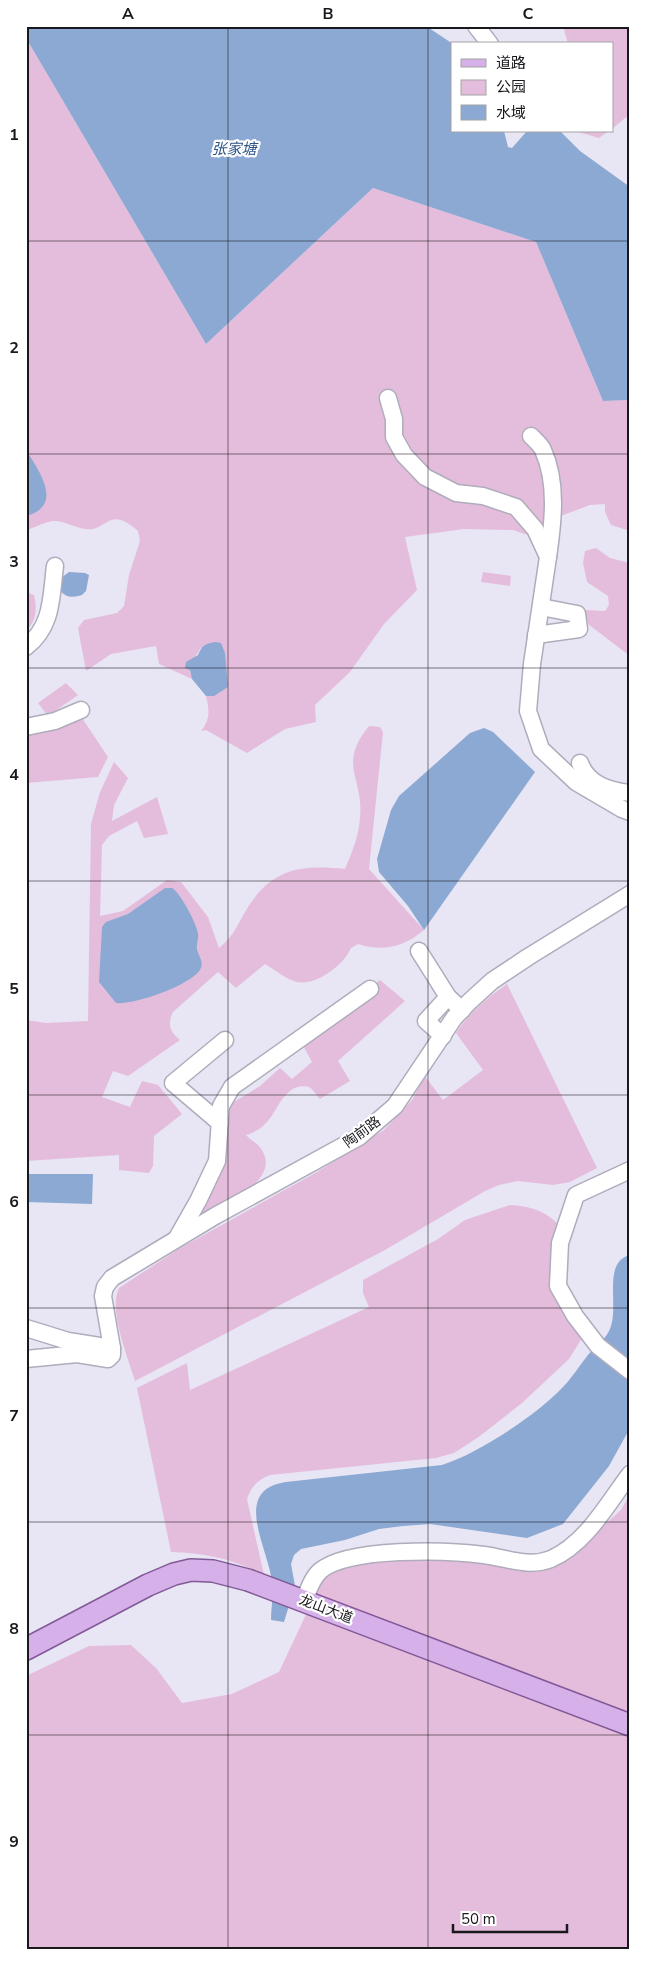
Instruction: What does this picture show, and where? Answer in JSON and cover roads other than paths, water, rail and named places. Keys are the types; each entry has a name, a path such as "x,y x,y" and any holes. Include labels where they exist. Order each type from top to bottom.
{"main road":[{"name":"龙山大道","path":"26,1648 148,1585 174,1574 191,1570 213,1571 248,1580 630,1725"}],"street":[{"path":"476,26 488,42"},
{"path":"388,398 394,419 394,436 404,455 425,477 456,493 483,496 516,507 535,529 548,557"},
{"path":"531,436 543,449 551,476 554,521 536,635 528,711 541,749 604,787 630,793"},
{"path":"26,647 37,638 47,623 55,566"},
{"path":"536,635 579,629 577,614 541,607"},
{"path":"26,728 55,721 82,710"},
{"path":"580,773 622,810 630,812"},
{"name":"陶前路","path":"112,1348 103,1296 105,1287 112,1278 175,1240 359,1137 395,1106 462,1010 492,982 528,957 630,894"},
{"path":"419,952 448,997 462,1010"},
{"path":"175,1240 198,1201 216,1161 221,1106 232,1087 370,989"},
{"path":"443,1036 426,1021 448,997"},
{"path":"220,1123 173,1083 225,1040"},
{"path":"630,1170 576,1195 560,1243 558,1286 575,1316 598,1346 630,1371"},
{"path":"26,1328 68,1341 112,1348 112,1355 108,1359 77,1354 26,1359"},
{"path":"304,1601 320,1571 360,1556 438,1552 481,1555 531,1564 548,1560 564,1552 580,1538 630,1474"}],"water":[{"name":"张家塘","path":"26,26 426,26 451,43 451,132 504,132 508,147 512,148 526,132 561,132 580,151 630,187 630,400 603,401 536,242 373,188 206,344 26,38"},
{"path":"26,450 42,478 46,488 46,497 44,505 26,516"},
{"path":"69,572 89,575 86,591 82,595 69,596 63,594 59,588 61,578"},
{"path":"215,642 221,643 225,653 228,687 214,696 206,696 192,679 190,670 185,668 186,662 198,655 204,646"},
{"path":"484,728 493,732 535,772 424,930 408,906 379,872 377,859 391,810 399,796 470,733"},
{"path":"165,888 172,888 175,891 197,929 197,947 202,962 200,970 185,982 161,993 135,1001 116,1003 99,982 102,927 106,922 128,914"},
{"path":"26,1174 93,1174 92,1204 26,1202"},
{"path":"630,1255 630,1428 609,1466 563,1524 527,1538 430,1524 403,1526 379,1529 345,1540 301,1549 294,1555 291,1564 295,1586 284,1622 271,1620 272,1582 257,1522 256,1508 260,1496 269,1487 286,1482 442,1465 473,1452 522,1422 562,1388 608,1333 612,1323 616,1267 621,1260"}]}
